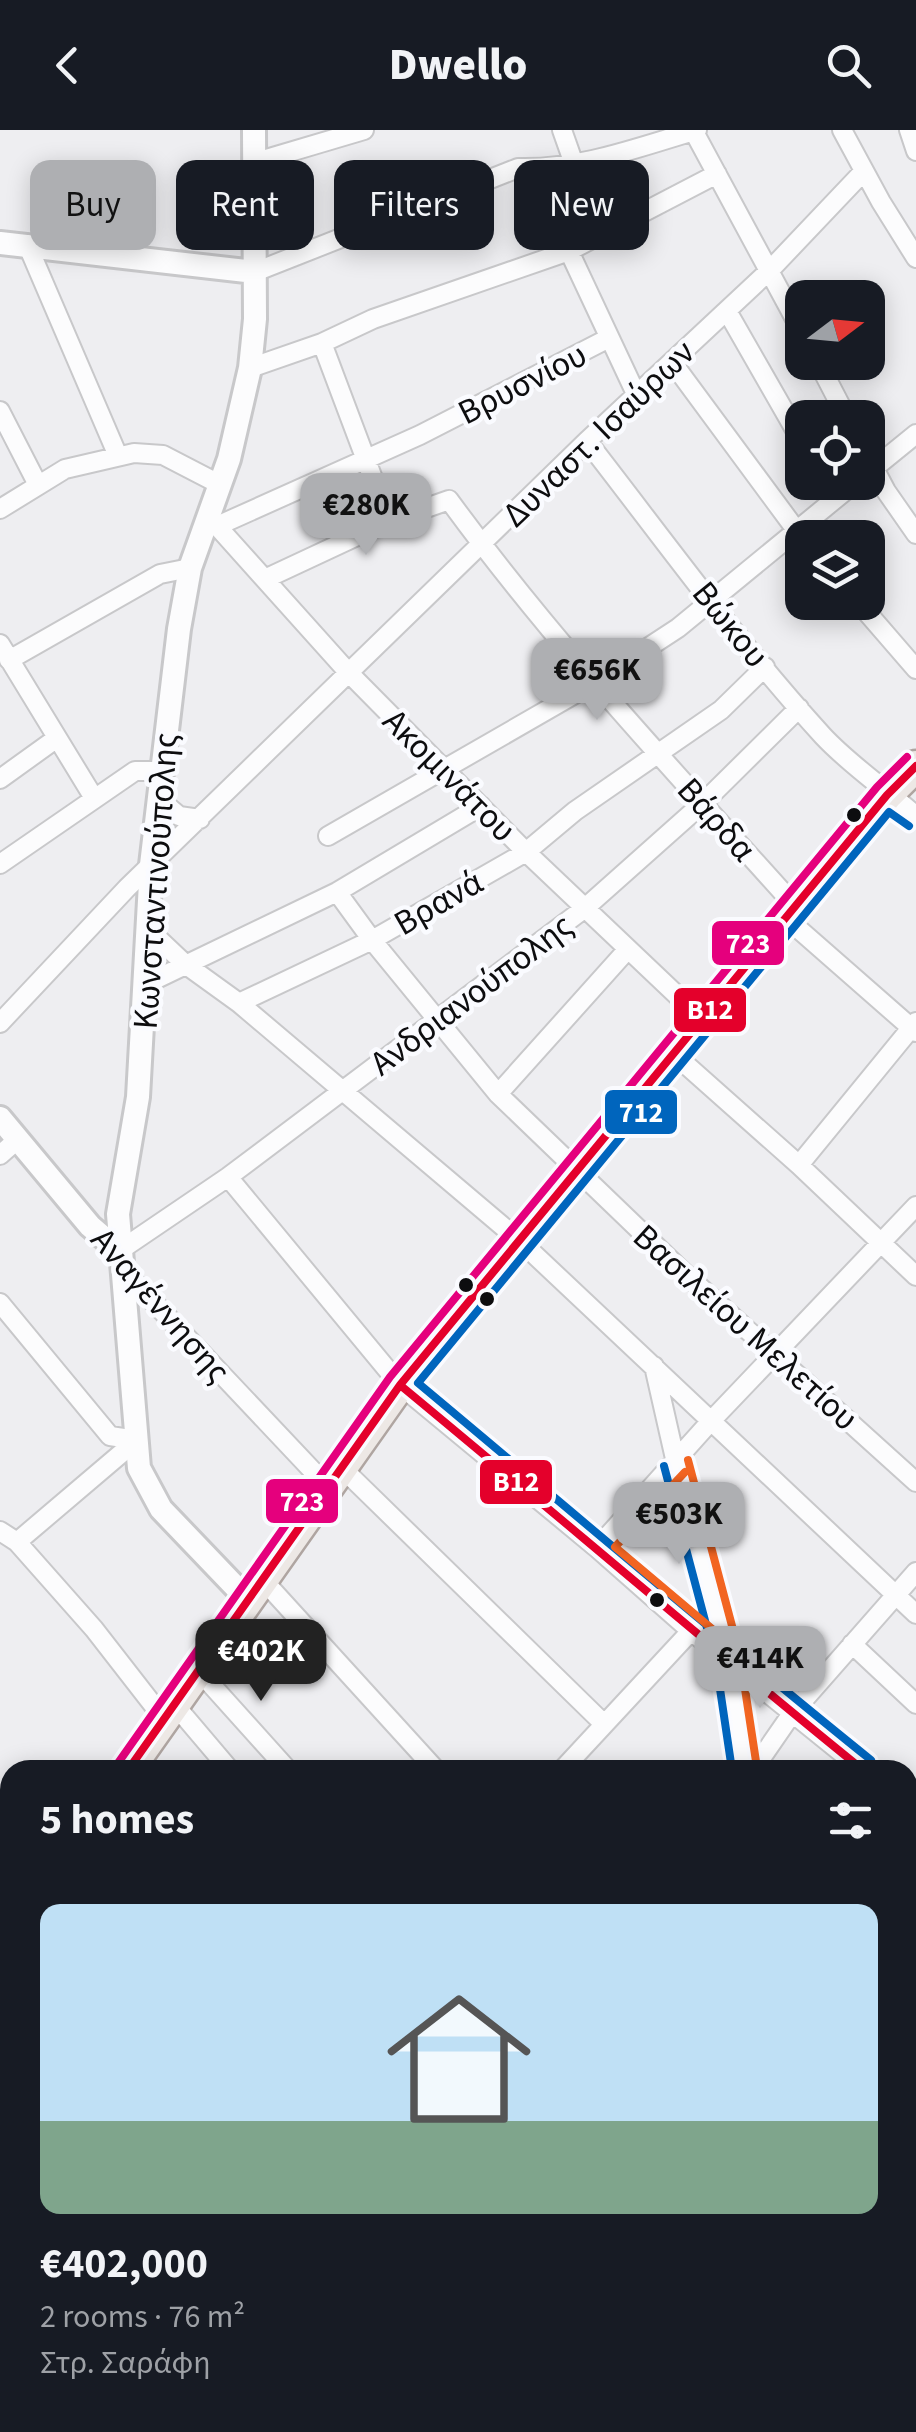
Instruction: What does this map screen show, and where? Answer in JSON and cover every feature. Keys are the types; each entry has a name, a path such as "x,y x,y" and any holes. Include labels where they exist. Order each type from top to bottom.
{"main road":[{"path":"138,1760 400,1385 887,795 916,766"}],"street":[{"name":"Κωνσταντινούπολης","path":"254,130 256,160"},
{"path":"263,160 364,130"},
{"path":"562,130 573,160"},
{"path":"588,160 694,130 785,299"},
{"path":"842,130 916,258"},
{"path":"908,132 916,152"},
{"path":"0,242 255,272 514,170"},
{"name":"Δυναστ. Ισαύρων","path":"0,1023 151,865 770,270 864,171"},
{"path":"250,368 570,251 717,174"},
{"path":"27,244 118,456"},
{"name":"Κωνσταντινούπολης","path":"255,250 250,368 239,425 219,484 212,524 190,568 178,629 151,865 138,1097 118,1214 140,1468 161,1509 255,1590"},
{"path":"570,251 637,396"},
{"path":"727,311 785,412"},
{"name":"Βρυσνίου","path":"212,524 420,435 609,338"},
{"path":"266,578 389,521 322,343"},
{"path":"672,362 788,520"},
{"path":"0,411 38,485"},
{"path":"885,456 916,434"},
{"name":"Βώκου","path":"587,442 798,708 887,795 916,816"},
{"path":"0,510 65,470 149,452 163,455 219,484"},
{"path":"885,488 916,534"},
{"name":"Βάρδα","path":"389,521 449,500 480,546 594,683 703,803 790,912 914,1027"},
{"name":"Ακομινάτου","path":"212,524 266,578 348,672 526,852 702,1019"},
{"path":"328,836 594,683 712,602 785,546"},
{"path":"94,798 3,652 160,574 190,568"},
{"path":"874,620 916,669"},
{"name":"Βρανά","path":"238,1003 372,940 526,852 575,811 721,710 765,667"},
{"name":"Ανδριανούπολης","path":"119,1251 228,1176 584,908 703,803 798,708"},
{"path":"0,778 57,738"},
{"path":"0,864 135,771 162,771"},
{"path":"160,800 179,816 200,819"},
{"path":"146,984 337,892 481,806"},
{"name":"Βασιλείου Μελετίου","path":"337,892 498,1094 916,1482"},
{"path":"149,930 185,964 238,1003 520,1240 916,1614"},
{"path":"498,1094 628,950"},
{"path":"798,1165 914,1027"},
{"path":"674,1054 916,1276"},
{"name":"Αναγέννησης","path":"0,1118 8,1147 119,1251 128,1274 146,1294 335,1477 604,1724"},
{"path":"228,1176 400,1385 598,1548 690,1631 850,1760"},
{"path":"598,1548 710,1422 916,1206"},
{"path":"124,1309 146,1294"},
{"path":"0,1303 110,1436 137,1440"},
{"path":"654,1366 728,1660 747,1760"},
{"path":"17,1542 137,1440"},
{"path":"0,1531 17,1542 169,1711 220,1760"},
{"path":"757,1760 793,1712 916,1572"},
{"path":"255,1590 426,1760"},
{"path":"571,1760 690,1631"},
{"path":"852,1644 916,1704"},
{"path":"198,1670 279,1760"}],"transit line":[{"name":"723","path":"120,1760 390,1377 877,787 907,757"},
{"name":"Β12","path":"135,1760 400,1385 887,795 916,766"},
{"name":"712","path":"871,1760 418,1383 889,812 909,826"},
{"name":"Β12","path":"400,1385 851,1760"},
{"path":"688,1460 740,1656 756,1760"},
{"name":"712","path":"664,1466 716,1662 731,1760"},
{"path":"685,1472 615,1547 736,1649"}]}
